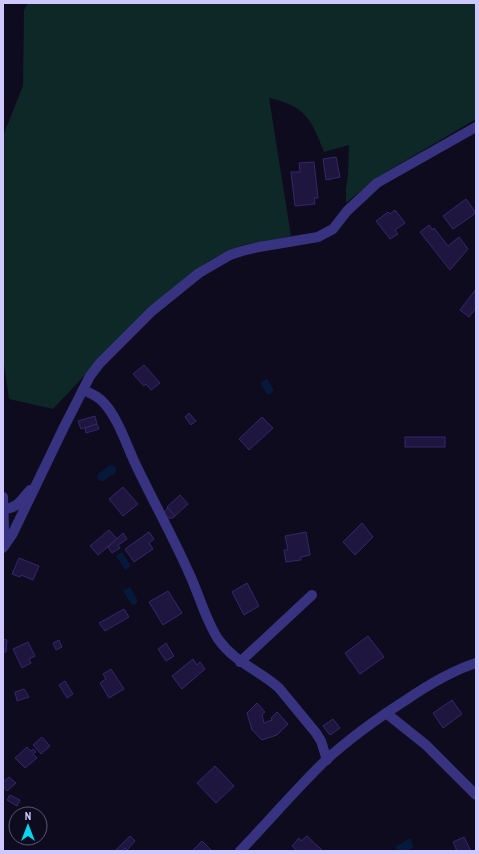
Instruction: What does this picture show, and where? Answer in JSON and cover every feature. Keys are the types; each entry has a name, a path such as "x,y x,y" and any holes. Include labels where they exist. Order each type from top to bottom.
{"street":[{"path":"3,548 12,535 66,422 90,376 100,363 152,311 199,273 217,262 242,251 304,240 318,237 327,233 333,229 347,211 377,183 476,127"},
{"path":"83,390 98,397 112,414 155,507 185,566 216,635 230,653 240,662 273,682 279,688 316,733 321,741 327,760"},
{"path":"4,509 17,506 40,478"},
{"path":"3,497 3,541"},
{"path":"240,662 312,595"},
{"path":"240,851 327,760 386,713 420,690 449,674 476,663"},
{"path":"386,713 422,741 476,795"}],"green space":[{"path":"28,3 476,3 476,119 376,178 346,203 349,145 324,152 311,123 306,116 291,105 269,98 291,236 240,246 214,258 197,269 86,374 53,409 9,399 3,358 3,136 23,86 24,10"}],"water":[{"path":"267,379 274,390 270,394 267,394 260,383"},
{"path":"110,465 115,466 115,473 103,481 100,481 97,478 98,474"},
{"path":"122,552 131,566 125,570 116,556"},
{"path":"130,587 138,601 136,604 132,605 123,591"},
{"path":"410,838 414,847 407,851 398,851 395,847"}],"building":[{"path":"336,157 340,177 326,180 323,159"},
{"path":"314,162 318,198 314,198 315,204 295,206 291,172 300,172 299,163"},
{"path":"466,199 476,213 453,229 443,216"},
{"path":"395,210 405,223 395,230 398,234 390,239 376,221 388,212 390,214"},
{"path":"429,225 433,230 434,228 448,246 459,237 468,249 450,270 420,232"},
{"path":"476,289 476,308 469,317 460,310"},
{"path":"144,365 160,383 151,390 146,384 144,386 133,374"},
{"path":"189,413 196,421 191,425 185,417"},
{"path":"95,416 97,424 81,429 78,421"},
{"path":"262,417 273,428 249,450 239,439"},
{"path":"97,424 99,429 86,433 85,428"},
{"path":"405,437 445,437 445,447 405,447"},
{"path":"123,487 138,504 123,516 109,499"},
{"path":"180,495 188,504 175,516 167,507"},
{"path":"168,508 175,516 173,518 165,518 163,513"},
{"path":"362,523 373,537 355,555 343,542"},
{"path":"109,530 117,539 98,555 90,546"},
{"path":"149,532 154,539 149,543 153,549 134,562 125,549"},
{"path":"306,532 310,555 301,557 301,560 286,562 284,550 288,550 285,536"},
{"path":"123,533 127,539 118,545 120,548 112,553 108,547"},
{"path":"19,558 39,566 33,580 21,575 20,577 12,574"},
{"path":"247,583 259,606 244,615 232,592"},
{"path":"168,591 182,613 163,625 149,602"},
{"path":"124,609 129,617 105,631 99,623"},
{"path":"368,636 384,657 360,674 345,653"},
{"path":"3,639 7,640 6,652 3,652"},
{"path":"59,640 62,647 56,650 53,643"},
{"path":"28,642 35,656 29,659 31,663 22,668 13,649"},
{"path":"166,643 174,656 166,661 158,649"},
{"path":"193,659 197,665 200,662 205,669 182,689 172,676"},
{"path":"111,669 124,689 109,698 100,683 106,679 103,674"},
{"path":"65,681 73,694 67,698 59,685"},
{"path":"24,689 29,697 17,701 15,692"},
{"path":"452,700 462,714 443,728 433,713"},
{"path":"257,703 265,712 262,715 264,723 272,720 271,718 277,712 288,724 277,735 262,740 252,730 247,713"},
{"path":"333,719 340,728 330,735 323,726"},
{"path":"42,737 50,746 41,754 33,745"},
{"path":"27,747 31,751 33,749 36,752 33,754 37,758 25,768 15,758"},
{"path":"215,766 234,786 216,803 197,783"},
{"path":"9,777 16,783 7,791 3,786 3,782"},
{"path":"10,795 20,800 17,806 7,800"},
{"path":"130,836 135,841 127,850 125,848 122,851 115,851"},
{"path":"307,836 323,851 297,851 292,846 299,838 301,841"},
{"path":"464,837 471,851 457,851 453,842"},
{"path":"202,841 212,851 192,851"}]}
